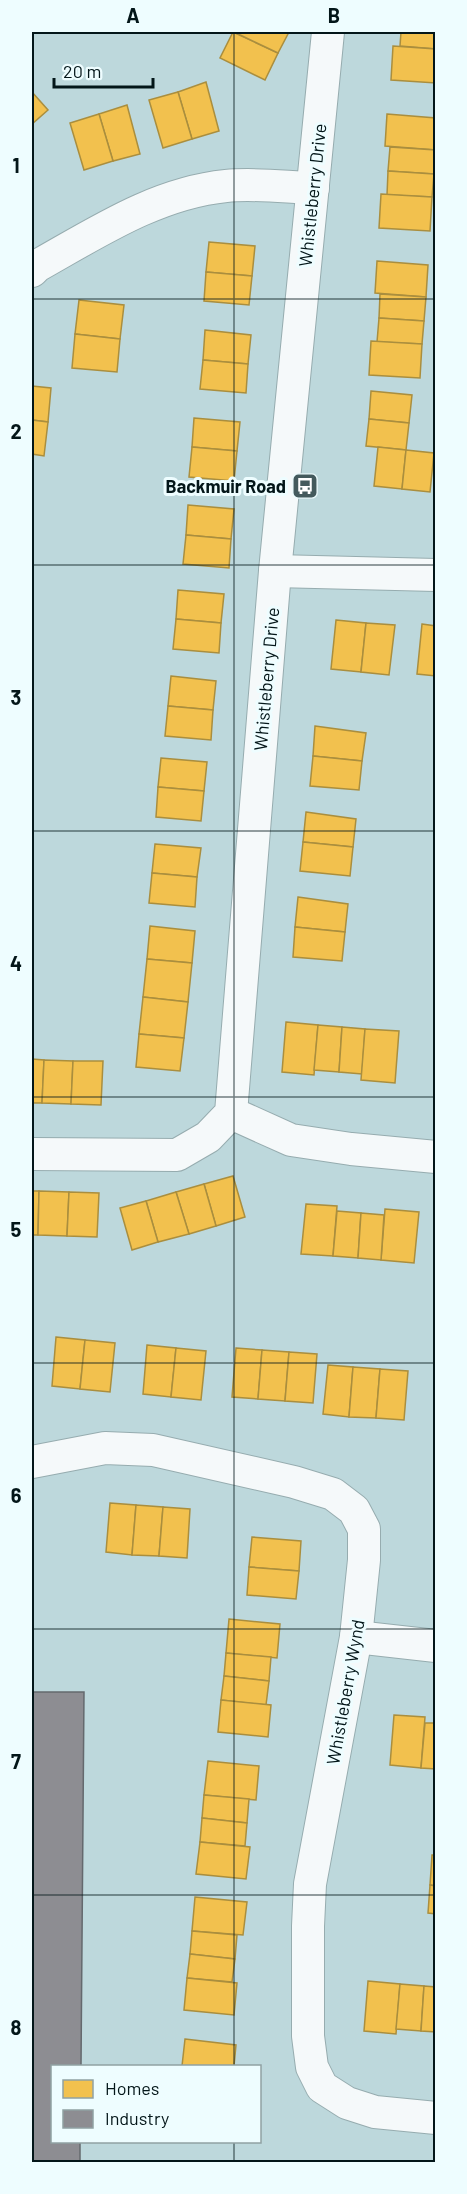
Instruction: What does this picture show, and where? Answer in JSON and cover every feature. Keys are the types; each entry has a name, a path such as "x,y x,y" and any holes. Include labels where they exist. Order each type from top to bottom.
{"street":[{"name":"Whistleberry Drive","path":"231,1113 275,571 328,32"},
{"path":"33,266 119,219 180,195 226,186 313,188"},
{"path":"275,571 435,575"},
{"path":"32,1154 177,1155 208,1137 231,1113 291,1140 351,1149 435,1157"},
{"name":"Whistleberry Wynd","path":"32,1462 105,1448 153,1450 294,1482 333,1494 354,1510 364,1529 364,1560 356,1637 310,1884 308,2025 312,2067 322,2087 347,2103 375,2112 435,2118"},
{"path":"356,1637 435,1646"}],"building: Homes":[{"path":"233,32 278,53 265,80 220,58"},
{"path":"234,32 289,32 278,53"},
{"path":"401,32 436,32 436,49 400,46"},
{"path":"393,46 436,49 436,83 391,80"},
{"path":"206,82 219,131 192,139 178,92"},
{"path":"32,92 48,110 32,124"},
{"path":"178,92 192,139 163,148 149,100"},
{"path":"127,105 140,154 113,161 99,114"},
{"path":"99,114 113,161 84,170 70,123"},
{"path":"387,114 436,118 436,150 385,146"},
{"path":"390,147 436,150 434,174 388,171"},
{"path":"388,171 434,174 432,197 387,195"},
{"path":"381,194 432,197 430,231 379,228"},
{"path":"209,242 255,246 252,276 206,272"},
{"path":"377,261 428,265 426,297 375,293"},
{"path":"206,272 252,276 249,305 204,301"},
{"path":"380,294 426,297 424,321 379,318"},
{"path":"79,300 124,305 120,339 75,334"},
{"path":"379,318 424,321 422,344 377,342"},
{"path":"205,330 251,335 248,364 203,360"},
{"path":"75,334 120,339 117,372 72,368"},
{"path":"371,341 422,344 420,378 369,375"},
{"path":"203,360 248,364 246,393 200,389"},
{"path":"32,386 51,388 48,422 32,420"},
{"path":"371,391 412,395 409,423 369,419"},
{"path":"194,418 240,422 237,451 192,447"},
{"path":"369,419 409,423 406,450 366,446"},
{"path":"32,420 48,422 44,456 32,454"},
{"path":"192,447 237,451 234,481 189,477"},
{"path":"378,447 406,450 402,489 374,486"},
{"path":"406,450 434,453 430,492 402,489"},
{"path":"188,505 234,509 231,539 186,535"},
{"path":"186,535 231,539 229,568 183,564"},
{"path":"178,590 224,594 221,623 176,619"},
{"path":"176,619 221,623 219,653 173,649"},
{"path":"336,620 366,623 361,672 331,669"},
{"path":"366,623 395,625 389,675 361,672"},
{"path":"422,624 436,626 436,676 417,674"},
{"path":"171,676 216,681 213,710 168,706"},
{"path":"168,706 213,710 211,740 165,736"},
{"path":"315,726 366,733 362,761 313,756"},
{"path":"313,756 362,761 359,790 310,786"},
{"path":"161,758 207,762 204,791 158,787"},
{"path":"158,787 204,791 201,821 156,817"},
{"path":"306,812 356,819 353,847 303,842"},
{"path":"303,842 353,847 350,876 300,871"},
{"path":"155,844 201,848 197,877 152,873"},
{"path":"152,873 197,877 195,907 149,903"},
{"path":"298,897 348,904 345,932 295,927"},
{"path":"150,926 195,931 192,963 147,959"},
{"path":"295,927 345,932 342,961 293,957"},
{"path":"147,959 192,963 188,1002 143,997"},
{"path":"143,997 188,1002 184,1038 139,1034"},
{"path":"286,1022 318,1025 314,1075 282,1072"},
{"path":"318,1025 342,1027 339,1072 314,1070"},
{"path":"342,1027 365,1029 362,1074 339,1072"},
{"path":"365,1029 399,1031 395,1083 361,1080"},
{"path":"139,1034 184,1038 180,1071 136,1067"},
{"path":"32,1059 44,1060 42,1103 32,1103"},
{"path":"44,1060 73,1061 71,1104 42,1103"},
{"path":"73,1061 103,1061 101,1105 71,1104"},
{"path":"233,1176 245,1217 216,1226 204,1184"},
{"path":"204,1184 216,1226 189,1234 176,1192"},
{"path":"32,1191 39,1191 38,1235 32,1235"},
{"path":"39,1191 69,1192 67,1236 38,1235"},
{"path":"69,1192 99,1193 97,1237 67,1236"},
{"path":"176,1192 189,1234 158,1242 146,1201"},
{"path":"146,1201 158,1242 132,1250 120,1208"},
{"path":"306,1204 337,1206 333,1256 301,1254"},
{"path":"385,1209 419,1212 414,1263 381,1260"},
{"path":"337,1211 361,1213 358,1258 333,1256"},
{"path":"361,1213 384,1215 381,1260 358,1258"},
{"path":"56,1337 85,1340 80,1389 52,1386"},
{"path":"85,1340 115,1343 110,1392 80,1389"},
{"path":"147,1345 176,1348 171,1397 143,1394"},
{"path":"176,1348 206,1351 201,1400 171,1397"},
{"path":"236,1348 262,1350 258,1399 232,1397"},
{"path":"262,1350 289,1352 285,1401 258,1399"},
{"path":"289,1352 317,1354 313,1403 285,1401"},
{"path":"328,1365 353,1367 349,1417 323,1414"},
{"path":"353,1367 380,1369 376,1418 349,1417"},
{"path":"380,1369 408,1371 404,1420 376,1418"},
{"path":"110,1503 136,1505 132,1555 106,1552"},
{"path":"136,1505 163,1507 159,1556 132,1555"},
{"path":"163,1507 190,1509 187,1558 159,1556"},
{"path":"252,1537 301,1541 299,1571 249,1567"},
{"path":"249,1567 299,1571 296,1599 247,1595"},
{"path":"229,1619 280,1624 277,1658 226,1653"},
{"path":"226,1653 271,1657 269,1681 224,1676"},
{"path":"224,1676 269,1681 266,1705 221,1700"},
{"path":"221,1700 271,1705 268,1737 218,1732"},
{"path":"394,1715 425,1717 421,1768 390,1765"},
{"path":"425,1723 436,1723 436,1769 421,1768"},
{"path":"208,1761 259,1766 256,1800 204,1795"},
{"path":"204,1795 249,1799 247,1823 202,1818"},
{"path":"202,1818 247,1823 245,1846 200,1842"},
{"path":"200,1842 250,1847 246,1879 196,1874"},
{"path":"432,1855 436,1855 436,1886 430,1885"},
{"path":"430,1885 436,1886 436,1914 428,1913"},
{"path":"195,1897 247,1902 243,1935 192,1931"},
{"path":"192,1931 237,1935 235,1959 190,1954"},
{"path":"190,1954 235,1959 232,1982 187,1978"},
{"path":"187,1978 237,1983 234,2015 184,2010"},
{"path":"368,1981 400,1984 396,2034 364,2031"},
{"path":"400,1984 424,1986 421,2031 396,2029"},
{"path":"424,1986 436,1987 436,2032 421,2031"},
{"path":"185,2039 236,2045 234,2065 182,2065"}],"building: Industry":[{"path":"32,1692 84,1692 81,2065 51,2065 51,2143 80,2143 80,2162 32,2162"}],"place":[{"name":"Backmuir Road","path":"305,486"}]}
